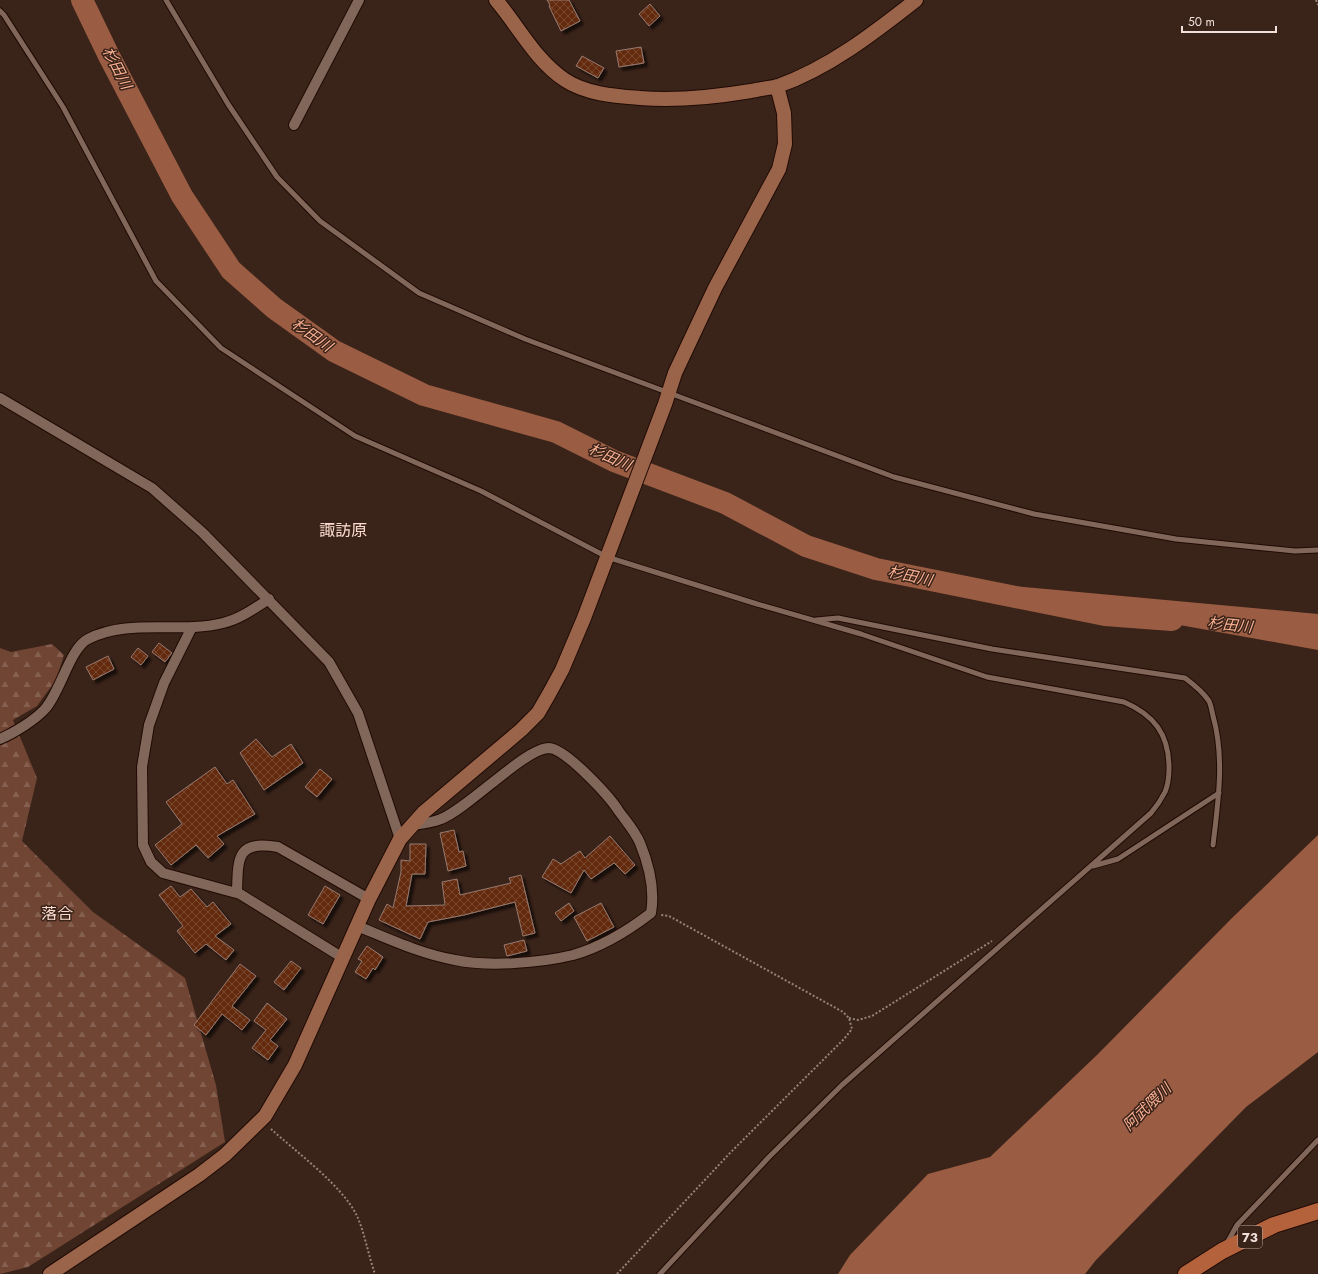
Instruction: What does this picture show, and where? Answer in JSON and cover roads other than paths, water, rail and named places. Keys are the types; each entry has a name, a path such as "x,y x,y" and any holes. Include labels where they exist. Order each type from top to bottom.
{"main road":[{"name":"73","path":"1186,1274 1222,1251 1274,1225 1318,1210"}],"street":[{"path":"294,125 359,0"},
{"path":"496,0 544,63 566,81 589,91 624,97 663,100 726,95 777,86 815,70 847,51 916,0"},
{"path":"50,1274 199,1175 225,1155 261,1121 274,1103 295,1065 369,899 400,839 424,812 522,730 538,713 562,670 607,557 667,399 675,374 715,288 779,170 785,144 784,113 777,86"},
{"path":"0,398 152,488 203,533 330,662 358,713 400,839"},
{"path":"0,739 13,734 46,709 66,674 77,648 87,640 114,631 151,627 192,627 223,623 251,611 269,599"},
{"path":"192,627 164,683 149,724 142,768 143,845 151,862 163,873 238,893 343,958"},
{"path":"357,926 414,949 454,960 484,965 530,961 573,954 602,944 652,913 654,897 651,880 639,842 611,798 573,761 551,748 541,749 528,756 461,807 442,819 412,825"},
{"path":"238,893 238,870 241,855 248,847 261,844 278,847 369,899"}],"lane":[{"path":"166,0 228,104 277,177 320,221 419,293 667,399 894,477 1034,514 1176,539 1296,551 1318,550"},
{"path":"0,11 63,107 156,281 221,348 355,436 481,491 607,557 861,634 987,677 1124,702 1139,708 1154,721 1164,737 1169,758 1168,778 1165,792 1151,813 842,1085 769,1157 660,1274"},
{"path":"813,620 838,618 880,628 992,649 1185,678 1196,686 1209,702 1217,729 1220,768 1219,793 1213,845"},
{"path":"1091,867 1118,859 1219,793"},
{"path":"1222,1251 1237,1225 1318,1140"}],"water":[{"path":"915,577 1318,614 1318,650"},
{"name":"阿武隈川","path":"1318,835 1318,1052 1246,1107 1096,1260 1085,1274 838,1274 850,1255 928,1174 990,1157 1098,1054 1231,919"}],"waterway":[{"name":"杉田川","path":"82,0 109,56 182,196 231,270 274,308 334,351 424,395 556,432 614,461 725,503 806,546 876,569 1105,615 1172,620"}],"district":[{"name":"諏訪原","path":"343,530"},
{"name":"落合","path":"57,913"}]}
